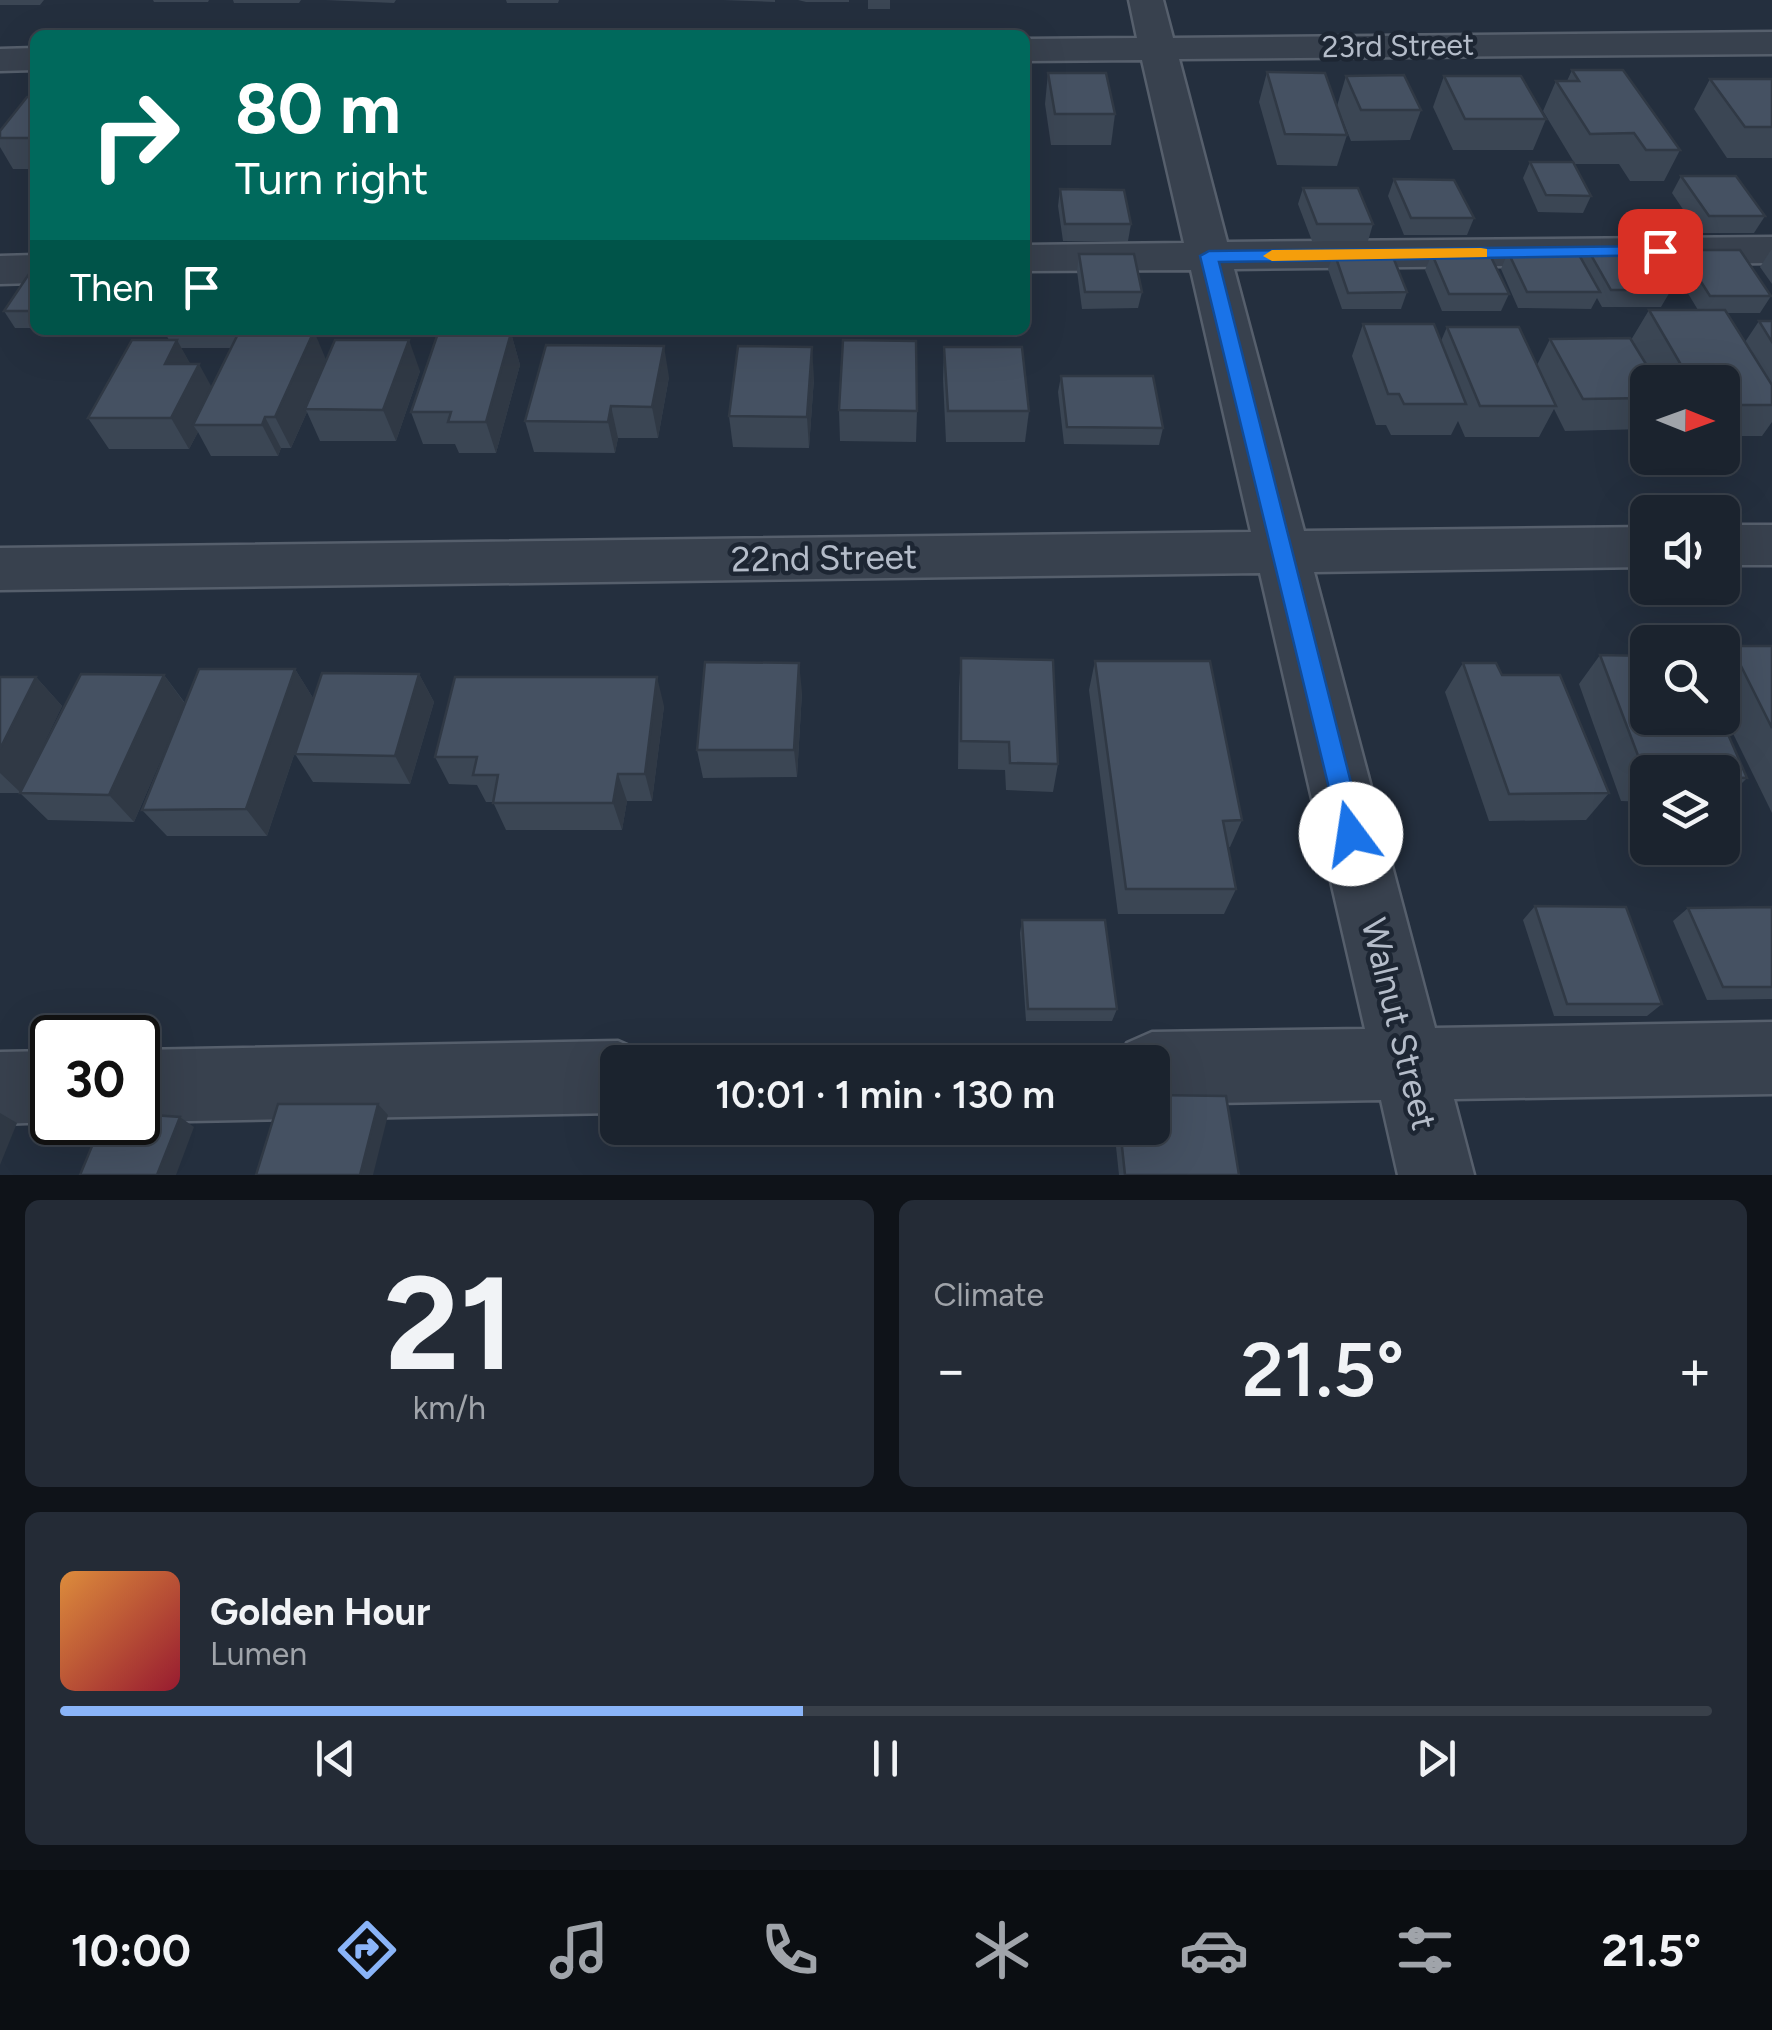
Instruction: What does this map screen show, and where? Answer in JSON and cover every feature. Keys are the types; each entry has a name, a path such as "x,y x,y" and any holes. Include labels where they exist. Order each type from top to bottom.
{"street":[{"name":"Walnut Street","path":"1146,0 1436,1175"},
{"name":"23rd Street","path":"1030,50 1772,43"},
{"path":"0,60 30,60"},
{"path":"1030,258 1772,250"},
{"path":"0,270 30,270"},
{"path":"1740,546 1772,545"},
{"name":"22nd Street","path":"0,569 1630,546"},
{"path":"1170,1068 1772,1058"},
{"path":"160,1086 600,1077"},
{"path":"0,1088 30,1087"}],"building":[{"path":"1572,70 1623,70 1680,150 1646,150 1634,133 1590,134 1556,81 1579,81"},
{"path":"1267,72 1325,73 1347,135 1285,134"},
{"path":"1048,73 1106,73 1115,114 1055,114"},
{"path":"1404,75 1421,110 1361,110 1346,76"},
{"path":"1444,76 1521,76 1546,119 1465,119"},
{"path":"1710,79 1772,79 1772,127 1745,127"},
{"path":"30,97 30,138 0,138 0,131"},
{"path":"1530,162 1573,162 1591,196 1546,195"},
{"path":"1681,176 1736,176 1765,216 1709,216"},
{"path":"1394,179 1454,180 1474,218 1411,218"},
{"path":"1303,188 1358,188 1373,224 1317,224"},
{"path":"1060,189 1124,190 1131,224 1065,224"},
{"path":"1587,248 1646,248 1671,290 1611,290"},
{"path":"1681,250 1740,250 1771,296 1710,296"},
{"path":"1334,252 1391,252 1407,292 1348,293"},
{"path":"1508,252 1578,253 1600,292 1527,292"},
{"path":"1489,253 1509,294 1449,294 1432,254"},
{"path":"1079,254 1134,254 1142,292 1085,292"},
{"path":"30,272 30,311 4,311"},
{"path":"1649,310 1725,310 1772,385 1772,405 1740,405 1740,365 1681,365"},
{"path":"1759,321 1772,321 1772,342"},
{"path":"1363,324 1434,324 1466,404 1404,404 1399,394 1388,394"},
{"path":"1447,327 1519,327 1556,406 1480,406"},
{"path":"238,335 312,335 275,417 265,417 262,425 193,425"},
{"path":"437,335 510,335 486,422 448,422 451,412 411,412"},
{"path":"1630,338 1647,365 1630,365 1630,398 1583,399 1550,339"},
{"path":"132,340 177,340 165,364 199,364 171,418 88,418"},
{"path":"335,340 409,340 383,410 305,409"},
{"path":"843,340 916,341 917,411 839,410"},
{"path":"546,345 664,346 652,407 611,406 608,422 525,421"},
{"path":"738,346 812,347 807,417 729,416"},
{"path":"944,347 1022,347 1029,411 948,411"},
{"path":"1061,376 1153,376 1163,428 1067,427"},
{"path":"1740,646 1772,646 1772,728 1740,664"},
{"path":"1600,655 1630,656 1630,734"},
{"path":"961,658 1053,660 1058,764 1010,763 1009,742 961,741"},
{"path":"1095,661 1210,661 1242,820 1223,821 1236,889 1126,889"},
{"path":"705,662 799,663 794,750 697,750"},
{"path":"1463,663 1496,663 1502,675 1560,675 1609,793 1509,794"},
{"path":"199,669 295,669 246,809 142,810"},
{"path":"322,673 419,674 395,756 295,754"},
{"path":"81,674 164,675 109,795 20,793"},
{"path":"0,677 36,677 0,749"},
{"path":"455,677 657,677 645,774 618,774 613,803 493,803 498,775 473,775 477,757 435,757"},
{"path":"1630,735 1728,735 1737,755 1638,755"},
{"path":"1535,906 1626,907 1662,1004 1567,1004"},
{"path":"1772,907 1772,987 1723,987 1688,908"},
{"path":"1022,920 1105,920 1117,1009 1028,1009"},
{"path":"1170,1095 1226,1096 1239,1175 1125,1175 1122,1145 1170,1145"},
{"path":"278,1104 378,1104 360,1175 256,1175"},
{"path":"160,1116 180,1117 157,1175 80,1175 92,1145 160,1145"}],"slow traffic":[{"path":"1272,256 1481,253"}],"route":[{"path":"1351,834 1209,256 1660,251"}]}
